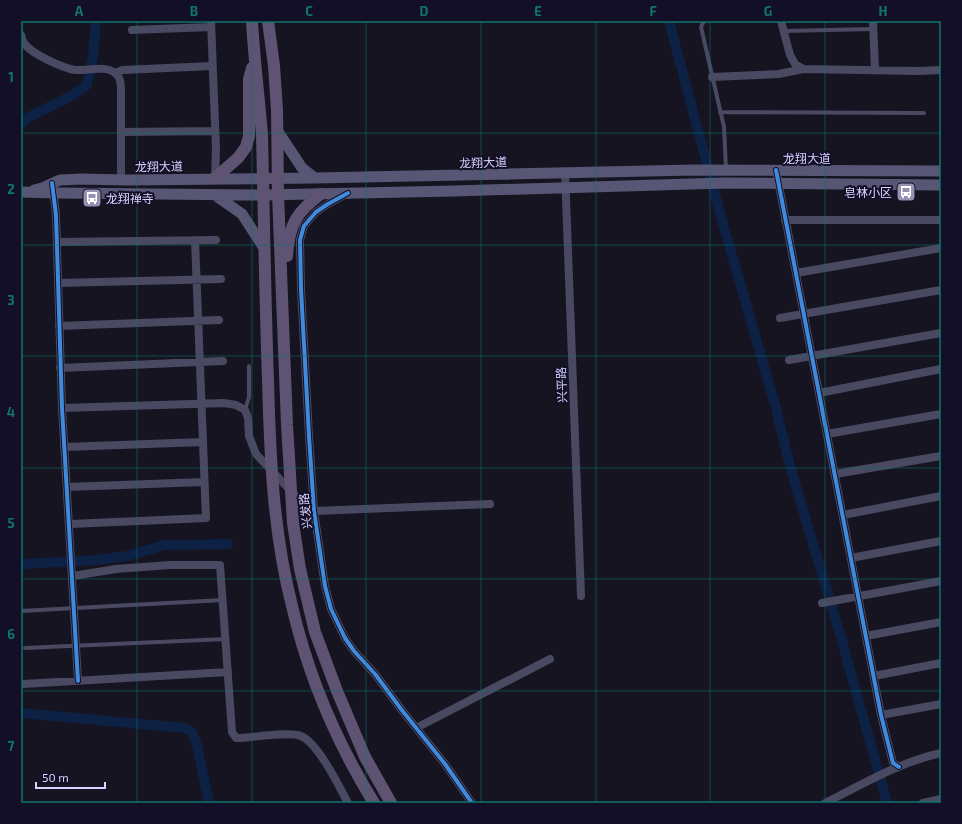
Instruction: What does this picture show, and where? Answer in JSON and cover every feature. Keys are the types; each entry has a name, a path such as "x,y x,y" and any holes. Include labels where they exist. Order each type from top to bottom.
{"main road":[{"path":"252,21 262,135 262,195 272,472 278,534 291,605 318,688 332,723 374,803"},
{"path":"268,21 274,66 277,130 286,425 293,523 300,569 315,632 348,720 365,757 391,803"},
{"path":"215,178 238,158 246,147 249,136 249,79 254,57"},
{"path":"277,130 302,168 315,178"},
{"name":"龙翔大道","path":"53,188 60,180 82,179 315,178 694,170 941,171"},
{"name":"龙翔大道","path":"24,192 42,188 53,188 214,195 262,195 724,183 941,185"},
{"path":"283,325 288,294 288,241 292,226 299,213 307,204 321,194"},
{"path":"214,195 242,214 264,248"}],"street":[{"path":"781,21 790,55 795,64 803,69"},
{"path":"132,30 211,24 215,131 215,178"},
{"path":"873,25 875,70"},
{"path":"21,35 23,42 29,50 36,55 75,70 107,70 116,73 122,70 212,66"},
{"path":"712,77 779,74 803,69 941,70"},
{"path":"116,73 120,81 121,180"},
{"path":"121,132 215,131"},
{"path":"776,170 881,715 893,762 899,767"},
{"name":"兴平路","path":"565,172 581,596"},
{"path":"53,188 56,215 62,408 73,574 78,680"},
{"name":"兴发路","path":"348,193 316,212 304,226 300,240 301,289 309,436 314,510 322,570 331,609 345,638 445,764 472,803"},
{"path":"785,220 941,220"},
{"path":"70,524 206,518 195,240"},
{"path":"57,242 216,240"},
{"path":"796,273 941,248"},
{"path":"58,283 221,279"},
{"path":"780,318 941,290"},
{"path":"59,326 219,320"},
{"path":"789,360 941,333"},
{"path":"60,368 223,361"},
{"path":"819,392 941,369"},
{"path":"62,408 224,403 236,405 245,410 248,418 249,436 256,454 306,507 314,510 490,504"},
{"path":"827,434 941,414"},
{"path":"64,447 203,442"},
{"path":"835,474 941,456"},
{"path":"67,487 204,482"},
{"path":"843,515 941,496"},
{"path":"851,558 941,540"},
{"path":"73,574 170,565 220,565 232,732 236,738 287,734 300,735 311,743 329,769 348,803"},
{"path":"822,603 941,581"},
{"path":"866,636 941,622"},
{"path":"416,728 550,659"},
{"path":"874,676 941,663"},
{"path":"23,684 228,672"},
{"path":"881,715 941,704"},
{"path":"825,803 899,767 941,752"},
{"path":"923,803 941,799"}],"lane":[{"path":"704,21 701,28 724,127 722,170"},
{"path":"784,30 873,25"},
{"path":"720,112 924,113"},
{"path":"245,410 249,396 249,366"},
{"path":"21,611 223,600"},
{"path":"25,648 226,639"}],"waterway":[{"path":"21,124 27,118 73,95 87,85 93,56 96,21"},
{"path":"669,21 721,217 775,405 791,470 840,634 887,803"},
{"path":"21,566 24,564 95,560 127,556 165,545 228,544"},
{"path":"21,713 185,728 192,732 197,745 209,803"}],"cycle path":[{"path":"776,170 881,715 893,763 899,767"},
{"path":"52,183 56,215 62,408 78,681"},
{"path":"348,193 316,212 304,226 300,240 301,289 314,511 325,586 331,609 345,638 445,764 472,803"}],"place":[{"name":"皂林小区","path":"906,192"},
{"name":"龙翔禅寺","path":"92,198"}]}
